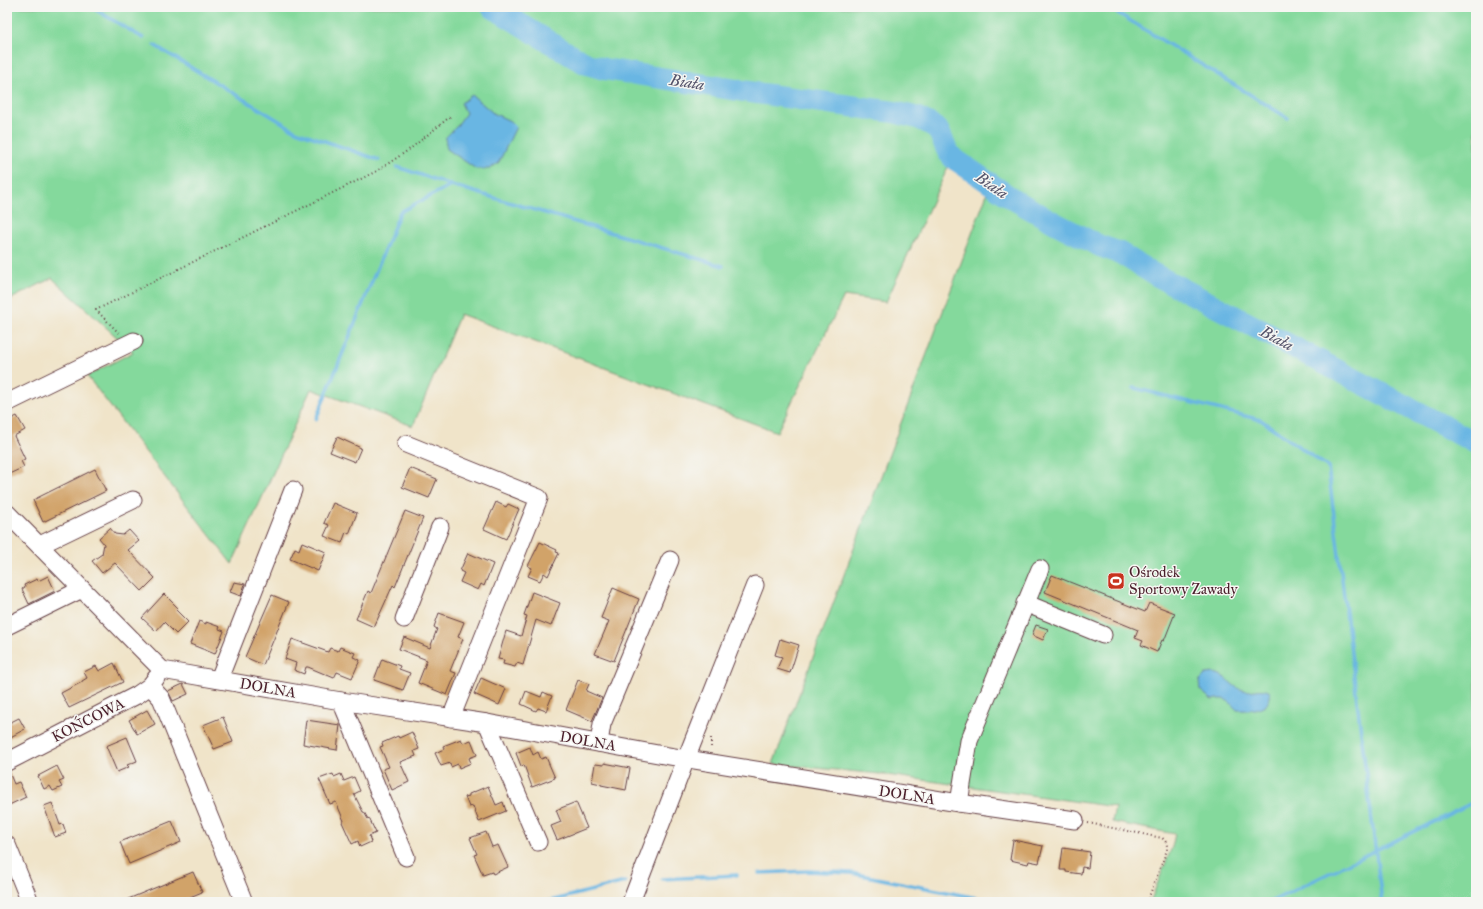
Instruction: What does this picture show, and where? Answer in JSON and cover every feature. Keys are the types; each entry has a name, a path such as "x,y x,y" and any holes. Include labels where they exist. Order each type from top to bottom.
{"street":[{"path":"7,402 134,341"},
{"path":"406,444 539,498 451,718"},
{"path":"218,679 293,490"},
{"path":"40,545 133,500"},
{"path":"7,513 162,670"},
{"path":"404,619 440,527"},
{"path":"599,743 602,724 670,560"},
{"path":"959,803 969,741 1040,568"},
{"path":"631,902 754,585"},
{"path":"7,626 82,589"},
{"path":"1025,603 1103,635"},
{"name":"DOLNA","path":"162,670 599,743 686,759 1075,820"},
{"name":"KOŃCOWA","path":"7,762 138,695 150,686 162,670"},
{"path":"150,686 161,698 244,902"},
{"path":"341,701 406,857"},
{"path":"487,724 538,842"},
{"path":"7,845 30,902"}],"path":[{"path":"134,341 118,333 96,310 377,171 410,149 451,116"},
{"path":"1075,820 1162,838 1166,841 1167,850 1147,902"}],"green space":[{"path":"7,7 1476,7 1476,902 1150,902 1172,847 1175,834 1112,822 1115,807 880,774 773,764 988,191 948,167 886,302 844,296 777,432 460,314 413,426 311,389 232,564 87,376 133,352 52,278 7,301"}],"water":[{"path":"472,95 493,113 510,121 516,127 499,162 490,169 476,169 447,149 445,138 456,127 466,113 461,103"},
{"path":"1214,673 1222,676 1242,690 1267,690 1270,692 1270,698 1268,702 1259,708 1242,710 1237,710 1224,699 1212,700 1200,690 1199,681 1206,674"}],"building":[{"path":"17,416 25,430 14,436 25,459 21,461 24,467 7,475 7,421"},
{"path":"337,437 361,448 355,462 330,452"},
{"path":"410,468 437,479 429,498 402,487"},
{"path":"95,469 106,491 43,522 33,500"},
{"path":"496,502 506,507 508,504 519,509 506,539 484,529"},
{"path":"333,503 357,513 349,534 346,532 342,543 324,536 329,525 324,523"},
{"path":"405,511 423,518 395,587 393,585 374,627 356,619 368,591 371,593"},
{"path":"110,528 115,534 123,535 129,530 139,541 128,550 155,578 142,591 115,563 102,573 92,561 102,554 104,544 99,538"},
{"path":"302,542 326,552 318,571 290,559 295,548 299,550"},
{"path":"540,542 557,550 556,552 559,553 548,576 544,573 540,581 528,576 532,568 528,566"},
{"path":"468,553 493,564 484,586 481,584 478,590 460,582 464,573 460,571"},
{"path":"1052,575 1145,612 1149,603 1175,613 1164,641 1162,640 1157,652 1141,645 1143,641 1135,638 1138,630 1045,592"},
{"path":"48,576 55,591 29,604 22,589 25,587 24,585"},
{"path":"234,582 245,584 241,596 230,592"},
{"path":"613,588 639,599 614,661 595,654 609,621 601,618"},
{"path":"532,592 560,603 551,626 536,620 523,665 517,663 515,667 503,664 504,660 498,659 506,631 521,636 527,616 524,615"},
{"path":"164,594 178,608 176,610 188,622 176,634 164,622 156,631 142,618"},
{"path":"272,595 289,602 263,665 245,657"},
{"path":"439,613 464,622 458,637 463,639 450,671 456,673 447,695 418,683 427,660 399,649 404,637 430,648 437,629 434,627"},
{"path":"199,621 220,627 219,629 224,631 215,654 190,644"},
{"path":"1036,625 1048,629 1043,640 1032,635"},
{"path":"292,639 328,652 330,648 338,651 340,647 355,653 353,657 360,660 352,678 337,672 334,678 308,667 306,667 304,674 294,670 296,663 285,659"},
{"path":"780,639 799,645 790,673 777,669 782,657 775,655"},
{"path":"382,659 400,666 399,669 410,673 403,690 374,680"},
{"path":"114,663 123,682 69,708 61,693 87,678 84,672 96,666 99,671"},
{"path":"481,678 506,689 499,705 474,694"},
{"path":"578,680 589,684 586,691 602,698 592,721 566,710"},
{"path":"183,684 188,694 173,701 168,691"},
{"path":"526,691 541,697 543,692 552,696 546,711 538,708 536,711 521,704"},
{"path":"147,710 155,724 137,734 129,720"},
{"path":"223,717 233,742 214,749 203,725"},
{"path":"19,718 25,729 7,739 7,724"},
{"path":"306,720 340,725 337,750 303,744"},
{"path":"412,732 419,749 414,751 416,756 400,762 409,782 392,790 383,769 389,767 380,747 383,746 382,743"},
{"path":"127,737 137,761 127,765 129,767 117,772 106,746"},
{"path":"461,739 463,743 471,740 477,755 469,758 471,763 459,768 458,764 451,767 450,763 441,766 435,753 444,749 443,746"},
{"path":"530,747 533,755 538,752 541,759 546,757 555,778 532,787 524,765 521,766 516,753"},
{"path":"604,763 630,768 626,790 592,782 595,764 604,765"},
{"path":"57,766 64,780 59,782 62,787 53,791 50,786 44,789 38,776"},
{"path":"7,772 9,772 14,784 19,782 26,797 7,806"},
{"path":"333,774 334,777 341,774 344,781 354,777 360,791 354,794 363,812 368,819 369,818 376,833 369,836 371,842 360,847 358,841 352,844 342,822 344,821 336,802 330,804 319,779"},
{"path":"488,786 496,805 503,802 506,811 479,822 473,806 469,807 465,797"},
{"path":"576,802 587,828 557,840 551,826 561,822 556,810"},
{"path":"52,803 60,825 63,824 66,833 55,837 44,806"},
{"path":"172,821 181,842 129,864 120,842"},
{"path":"486,832 492,847 498,845 508,867 493,874 492,872 483,875 474,855 477,854 470,838"},
{"path":"1013,840 1043,846 1039,863 1029,861 1028,864 1010,860"},
{"path":"1063,848 1090,852 1088,868 1082,867 1081,874 1060,870"},
{"path":"193,872 202,892 178,902 121,902"}],"waterway":[{"path":"91,7 143,38"},
{"name":"Biała","path":"492,7 574,57 587,64 604,69 756,93 894,112 918,118 932,125 939,132 948,152 953,158 1013,199 1100,246 1120,253 1152,273 1476,443"},
{"path":"1108,7 1288,118"},
{"path":"154,45 296,131 379,160"},
{"path":"397,167 451,185 723,266"},
{"path":"316,419 400,212 451,185"},
{"path":"1134,388 1261,420 1328,467 1382,902"},
{"path":"1270,902 1476,801"},
{"path":"759,873 808,871 851,873 997,902"},
{"path":"662,879 737,875"},
{"path":"546,902 625,882"}],"place":[{"name":"Ośrodek Sportowy Zawady","path":"1116,581"}]}
